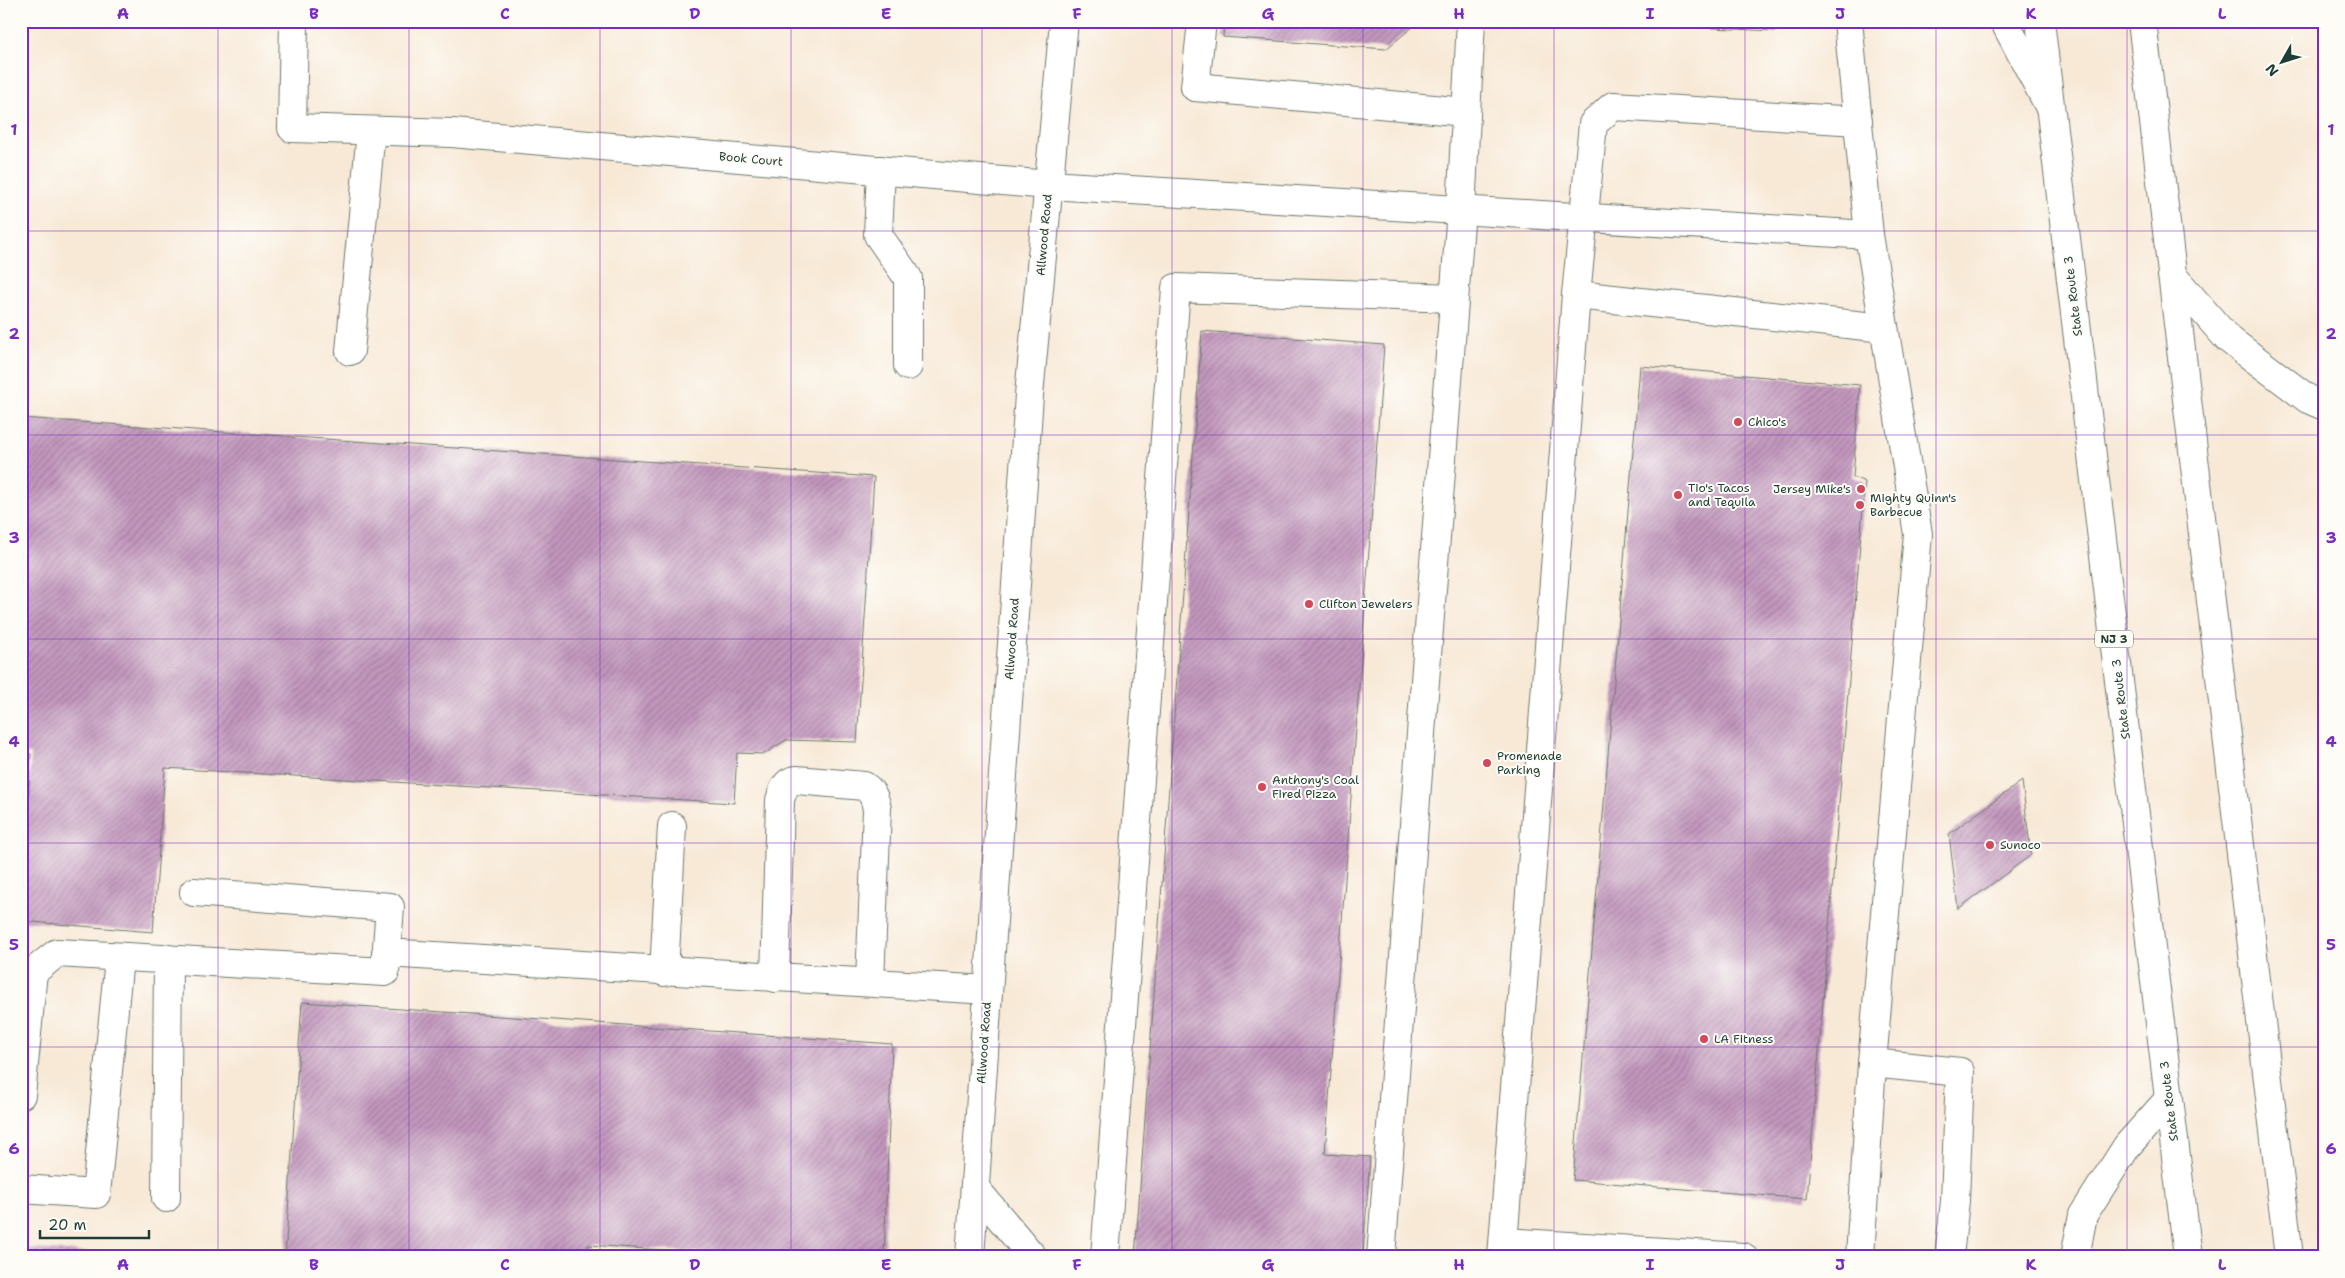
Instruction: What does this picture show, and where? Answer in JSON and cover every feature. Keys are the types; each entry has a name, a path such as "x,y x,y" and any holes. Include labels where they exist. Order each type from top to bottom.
{"main road":[{"name":"Book Court","path":"294,21 292,128 452,133 1049,185 1869,235"},
{"name":"Allwood Road","path":"970,1257 1029,395 1064,21"},
{"path":"1202,21 1195,87 1466,112"},
{"path":"1381,1257 1462,210 1471,21"},
{"path":"1848,21 1869,235 1918,534 1872,1063 1860,1257"},
{"path":"2004,21 2050,110"},
{"name":"State Route 3","path":"2040,21 2188,1257"},
{"path":"2142,21 2289,1257"},
{"path":"1743,1257 1504,1249 1583,218 1594,124 1614,106 1858,121"},
{"path":"350,351 371,131"},
{"path":"881,170 878,235 908,278 908,366"},
{"path":"2172,275 2227,338 2308,399 2324,406"},
{"path":"1105,1257 1176,288 1454,298"},
{"path":"1576,295 1884,328"},
{"path":"774,978 780,800 783,788 788,783 797,780 864,786 872,793 876,801 870,982"},
{"path":"664,972 672,826"},
{"path":"21,1095 33,972 57,953 385,972 390,907 194,892"},
{"path":"386,953 664,972 988,990"},
{"path":"21,1189 96,1194 119,958"},
{"path":"166,1198 168,959"},
{"path":"1872,1063 1960,1072 1955,1201 1949,1257"},
{"path":"2075,1257 2083,1215 2127,1146 2169,1099"},
{"path":"975,1188 1033,1257"}],"building":[{"path":"1224,21 1415,21 1415,25 1386,49 1223,37"},
{"path":"1671,21 1776,21 1775,31 1670,26"},
{"path":"1202,331 1384,345 1325,1154 1370,1157 1363,1257 1135,1257"},
{"path":"1640,366 1860,385 1853,477 1865,482 1807,1199 1573,1180"},
{"path":"21,418 874,477 857,742 786,740 764,754 737,753 734,803 165,768 153,932 21,921 31,754 21,753"},
{"name":"Sunoco","path":"2022,781 2031,855 1958,909 1949,834"},
{"path":"302,1002 892,1044 884,1257 765,1257 588,1245 587,1257 285,1257"},
{"path":"21,1248 124,1255 124,1257 21,1257"}],"place":[{"name":"Chico's","path":"1738,422"},
{"name":"Jersey Mike's","path":"1861,489"},
{"name":"Tio's Tacos and Tequila","path":"1678,495"},
{"name":"Mighty Quinn's Barbecue","path":"1860,505"},
{"name":"Clifton Jewelers","path":"1309,604"},
{"name":"Promenade Parking","path":"1487,763"},
{"name":"Anthony's Coal Fired Pizza","path":"1262,787"},
{"name":"Sunoco","path":"1990,845"},
{"name":"LA Fitness","path":"1704,1039"}]}
